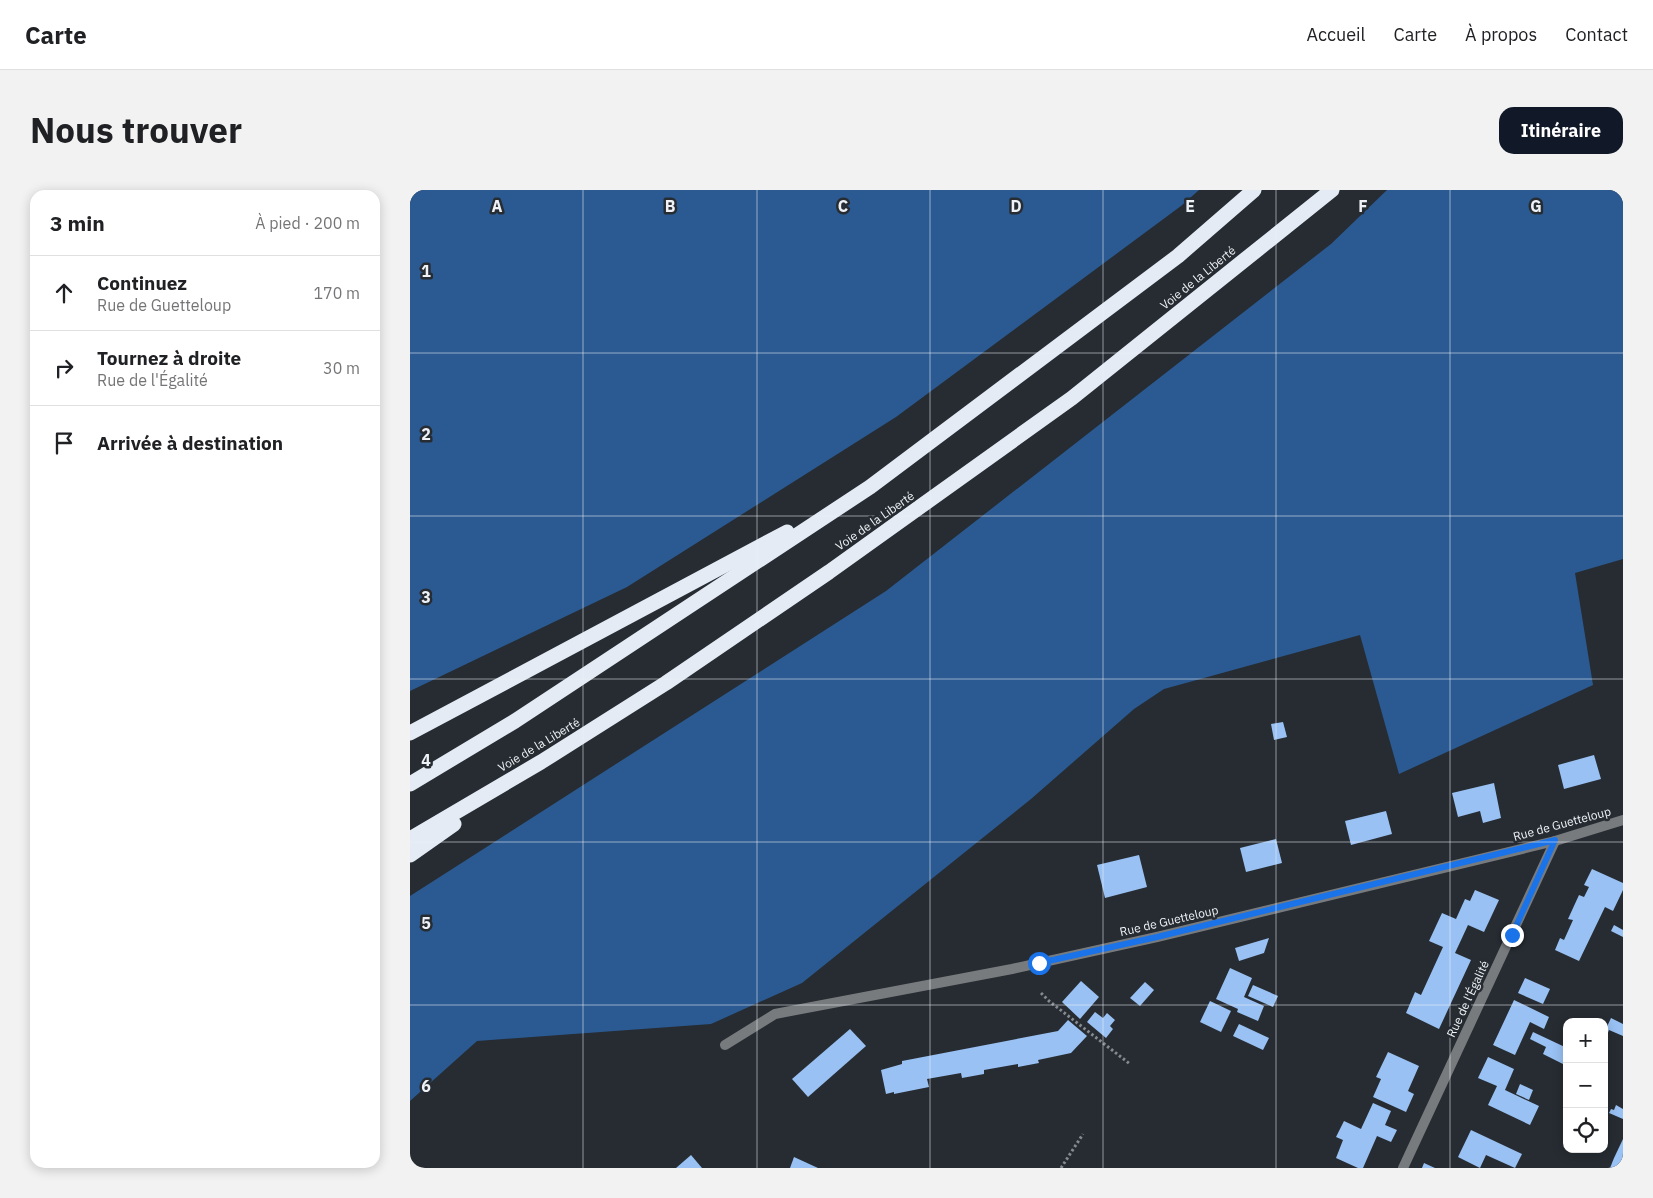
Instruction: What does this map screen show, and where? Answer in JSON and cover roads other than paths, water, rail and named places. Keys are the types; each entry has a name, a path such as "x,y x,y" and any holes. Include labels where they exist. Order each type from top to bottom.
{"highway":[{"path":"410,784 515,721 870,488 1178,256 1254,190"},
{"name":"Voie de la Liberté","path":"410,839 541,762 674,678 829,572 1010,444 1079,392 1332,190"},
{"path":"410,733 870,488"},
{"path":"410,854 541,762"}],"street":[{"name":"Rue de Guetteloup","path":"725,1046 775,1014 1012,969 1157,937 1555,840 1623,820"},
{"name":"Rue de l'Égalité","path":"1403,1168 1555,840"}]}
